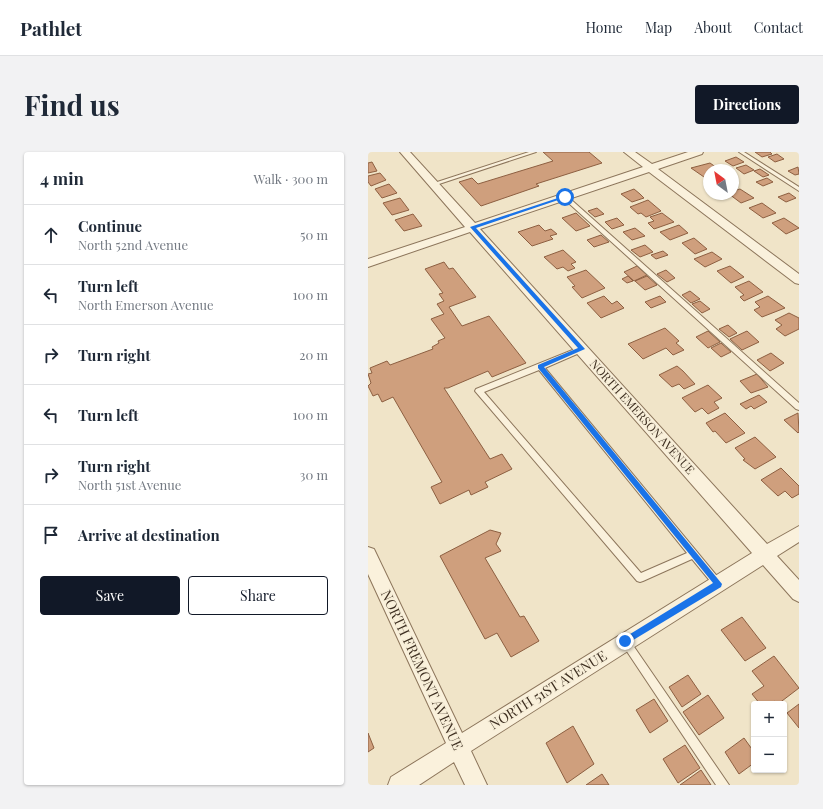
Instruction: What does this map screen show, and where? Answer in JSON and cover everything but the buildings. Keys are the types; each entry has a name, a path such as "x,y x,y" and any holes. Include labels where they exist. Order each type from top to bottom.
{"street":[{"name":"NORTH EMERSON AVENUE","path":"405,152 799,593"},
{"path":"629,152 799,280"},
{"path":"368,263 698,152"},
{"name":"NORTH 51ST AVENUE","path":"399,785 625,641 799,534"},
{"name":"NORTH FREMONT AVENUE","path":"368,555 476,785"}],"lane":[{"path":"514,152 519,152"},
{"path":"434,184 534,152"},
{"path":"741,152 799,189"},
{"path":"565,197 799,407"},
{"path":"582,349 479,391 640,578 693,554"},
{"path":"540,367 718,584"},
{"path":"625,641 723,785"}],"route":[{"path":"565,197 472,227 582,349 540,367 718,584 625,641"}]}
